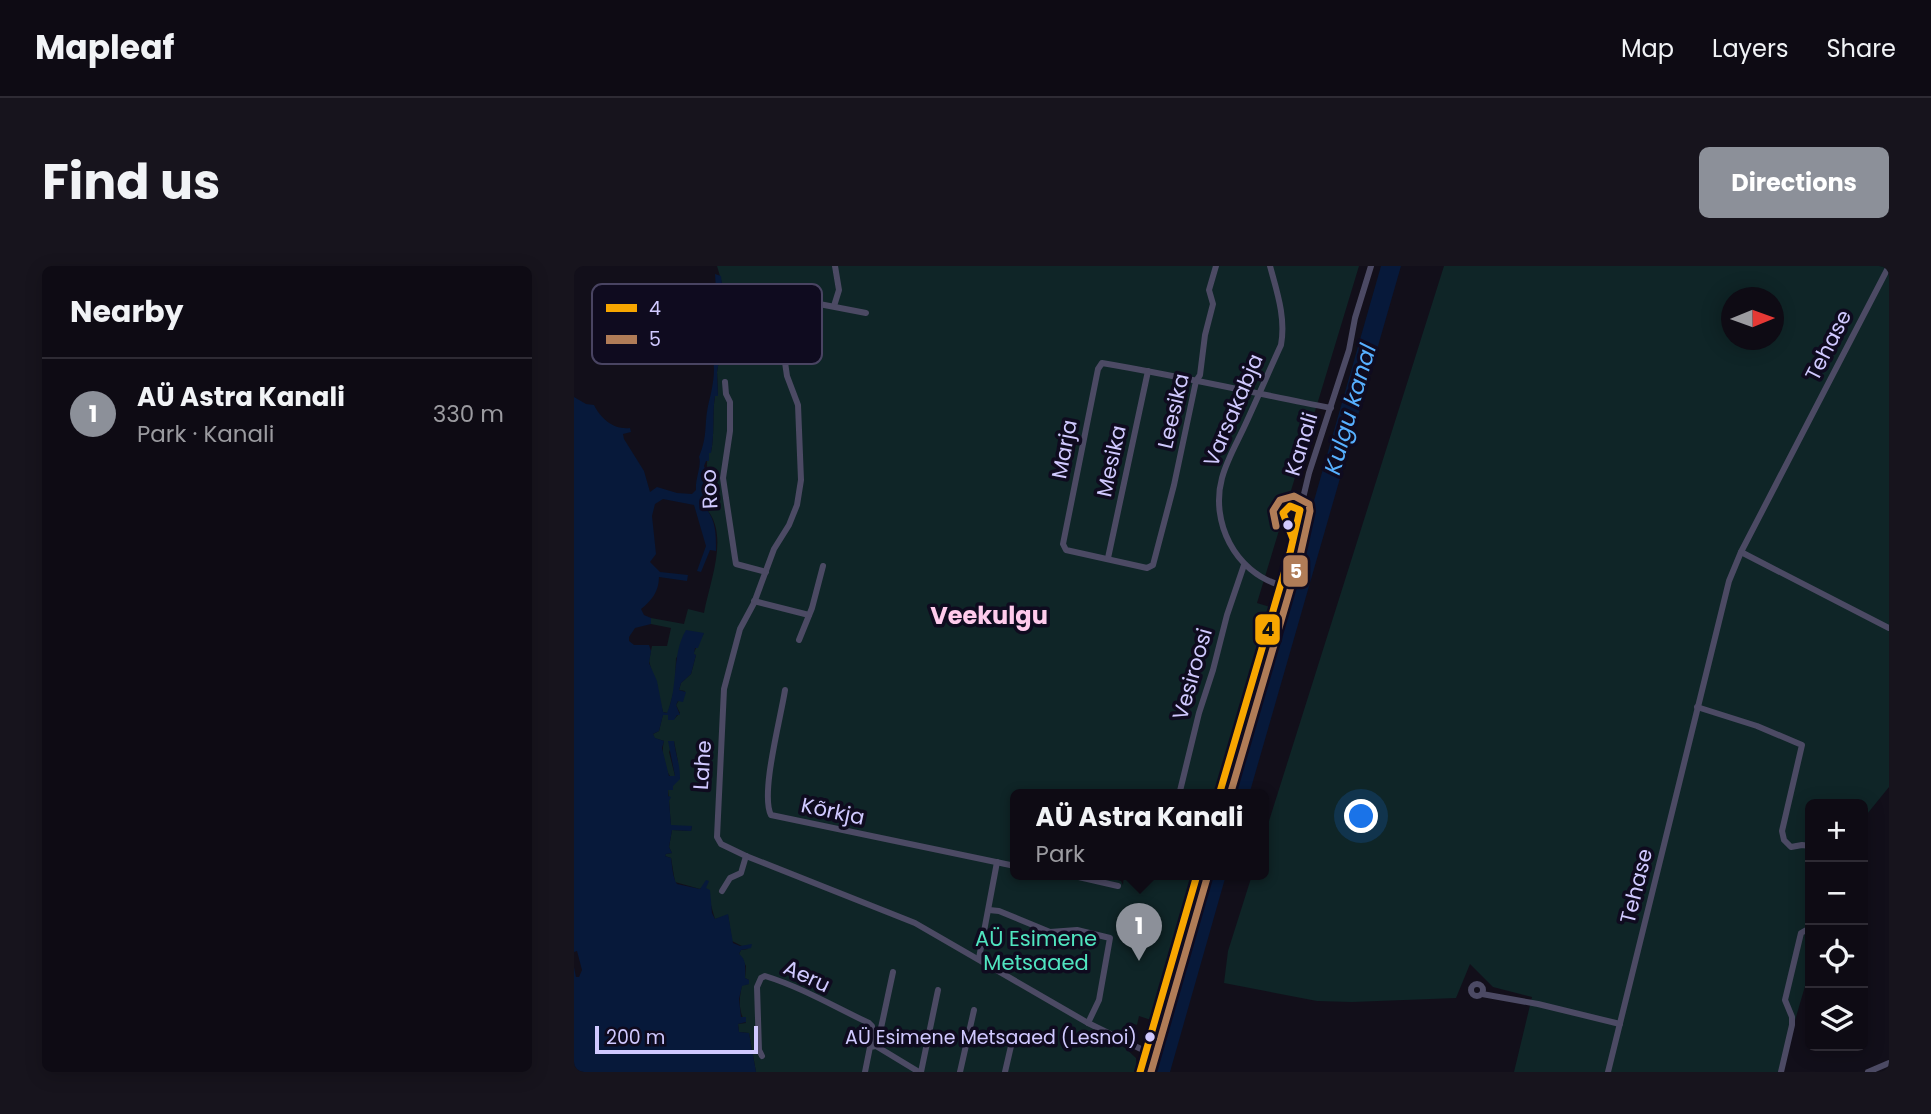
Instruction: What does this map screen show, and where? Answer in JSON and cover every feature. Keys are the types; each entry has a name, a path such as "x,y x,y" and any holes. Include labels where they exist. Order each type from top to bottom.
{"street":[{"path":"835,266 839,290 834,306 866,313"},
{"name":"Leesika","path":"1108,558 1147,568 1153,565 1174,485 1196,382 1200,375 1205,335 1213,304 1209,290 1216,266"},
{"name":"Varsakabja","path":"1244,565 1226,538 1219,495 1222,477 1281,345 1284,331 1282,312 1270,266"},
{"name":"Kanali","path":"1221,789 1290,553 1309,473 1331,408 1371,266"},
{"name":"Tehase","path":"1608,1072 1728,585 1741,552 1889,266"},
{"name":"Lahe","path":"822,304 834,306"},
{"name":"Marja","path":"1108,558 1066,550 1063,544 1098,369 1102,363 1148,371"},
{"name":"Lahe","path":"785,364 798,405 801,480 797,505 789,525 774,549 740,629 724,689 717,837 721,844 746,856 915,923 1088,1023 1144,1051"},
{"path":"1148,371 1331,408"},
{"name":"Mesika","path":"1108,558 1148,371"},
{"name":"Roo","path":"725,382 730,402 730,431 723,478 736,564 765,572"},
{"path":"1741,552 1889,628"},
{"path":"1244,565 1280,585"},
{"name":"Vesiroosi","path":"1180,789 1199,713 1244,565"},
{"path":"799,640 809,615 822,566"},
{"path":"754,601 809,615"},
{"name":"Kõrkja","path":"785,690 768,785 767,801 771,815 1010,865"},
{"path":"1697,707 1757,726 1802,745 1782,831 1784,840 1791,847 1805,846"},
{"path":"722,891 730,878 741,873 746,856"},
{"path":"979,958 997,862"},
{"path":"1092,880 1118,886"},
{"path":"1140,1072 1195,880"},
{"path":"989,910 999,911 1050,932 1077,930 1110,938 1099,1000 1088,1023"},
{"path":"1781,1072 1792,1017 1785,1000 1801,933 1805,931"},
{"path":"865,1072 893,972"},
{"name":"Aeru","path":"762,1056 759,1051 757,987 765,976 800,989 872,1026 874,1046"},
{"path":"874,1046 920,1072 938,990"},
{"path":"1482,994 1538,1004 1620,1024"},
{"path":"960,1072 974,1010"},
{"path":"1005,1072 1014,1033"},
{"path":"1868,1072 1889,1063"}],"green space":[{"name":"AÜ Esimene Metsaaed","path":"717,266 1359,266 1257,603 1270,607 1219,789 1010,789 1010,880 1117,880 1123,885 1124,880 1193,880 1151,1020 1139,1016 1137,1025 1131,1023 1123,1046 1136,1058 1137,1072 756,1072 749,1033 739,1032 738,1024 746,1023 740,1010 740,1000 742,985 749,984 749,980 745,978 746,966 739,954 741,950 748,949 732,941 728,915 715,919 706,888 703,886 700,889 675,882 671,858 665,856 672,853 669,847 672,830 691,831 692,826 671,826 668,789 673,786 678,762 674,741 669,752 675,776 672,778 664,761 664,741 654,738 653,734 659,731 663,714 668,715 668,720 673,720 680,713 676,705 685,691 679,690 681,683 691,674 696,655 693,654 704,633 676,658 675,686 668,713 663,712 649,661 652,646 667,646 671,628 651,624 651,618 684,624 688,609 704,613 717,555 717,540 710,514 700,503 705,502 707,459 713,438 715,396 718,395 718,364 822,364 822,284 722,283"},
{"path":"1444,266 1889,266 1889,787 1868,813 1868,799 1805,799 1805,986 1780,1072 1514,1072 1532,997 1493,987 1470,964 1456,998 1317,1001 1224,983 1228,951 1250,880 1269,880 1269,821"}],"water":[{"name":"Kulgu kanal","path":"1381,266 1401,266 1251,789 1232,789"},
{"path":"715,274 721,276 722,284 716,284"},
{"path":"714,364 718,364 718,396 715,396 711,453 704,466 709,490 704,495 705,502 700,503 712,519 716,551 710,550 701,572 697,571 706,546 694,505 663,499 655,504 652,516 656,554 650,562 660,572 688,575 687,581 659,577 654,596 641,609 644,615 651,618 651,624 635,628 629,641 634,645 649,645 649,663 657,681 663,712 667,713 681,640 686,630 704,633 698,648 695,648 691,674 681,683 679,690 686,692 683,702 678,701 676,705 680,715 674,720 668,720 668,715 663,715 659,731 653,734 655,738 664,741 662,748 669,776 675,776 668,741 674,741 679,764 680,779 673,786 673,790 668,790 668,796 671,797 671,825 692,826 691,831 672,830 669,847 672,853 665,856 671,858 677,884 700,889 706,880 709,881 706,888 710,890 715,919 728,914 733,943 740,946 752,944 751,948 741,950 739,954 744,962 745,978 749,980 749,984 742,986 739,999 741,1017 746,1017 746,1022 738,1024 739,1032 749,1033 756,1072 574,1072 574,967 576,977 579,977 582,970 577,951 574,952 574,397 594,405 600,415 613,425 630,428 631,432 623,434 624,439 644,471 650,492 657,487 692,494 696,490 699,457 704,443"},
{"path":"1206,880 1225,880 1170,1072 1150,1072"}],"transit line":[{"name":"5","path":"1232,789 1300,556 1310,511 1309,504 1294,496 1280,500 1273,511 1276,526"},
{"name":"4","path":"1221,789 1290,553 1300,510 1290,506 1283,513 1293,539"},
{"name":"4","path":"1140,1072 1196,880"},
{"name":"5","path":"1151,1072 1206,880"}],"place":[{"name":"AÜ Astra Kanali","path":"1139,961"},
{"name":"AÜ Esimene Metsaaed (Lesnoi)","path":"1150,1037"}],"district":[{"name":"Veekulgu","path":"989,615"}]}
